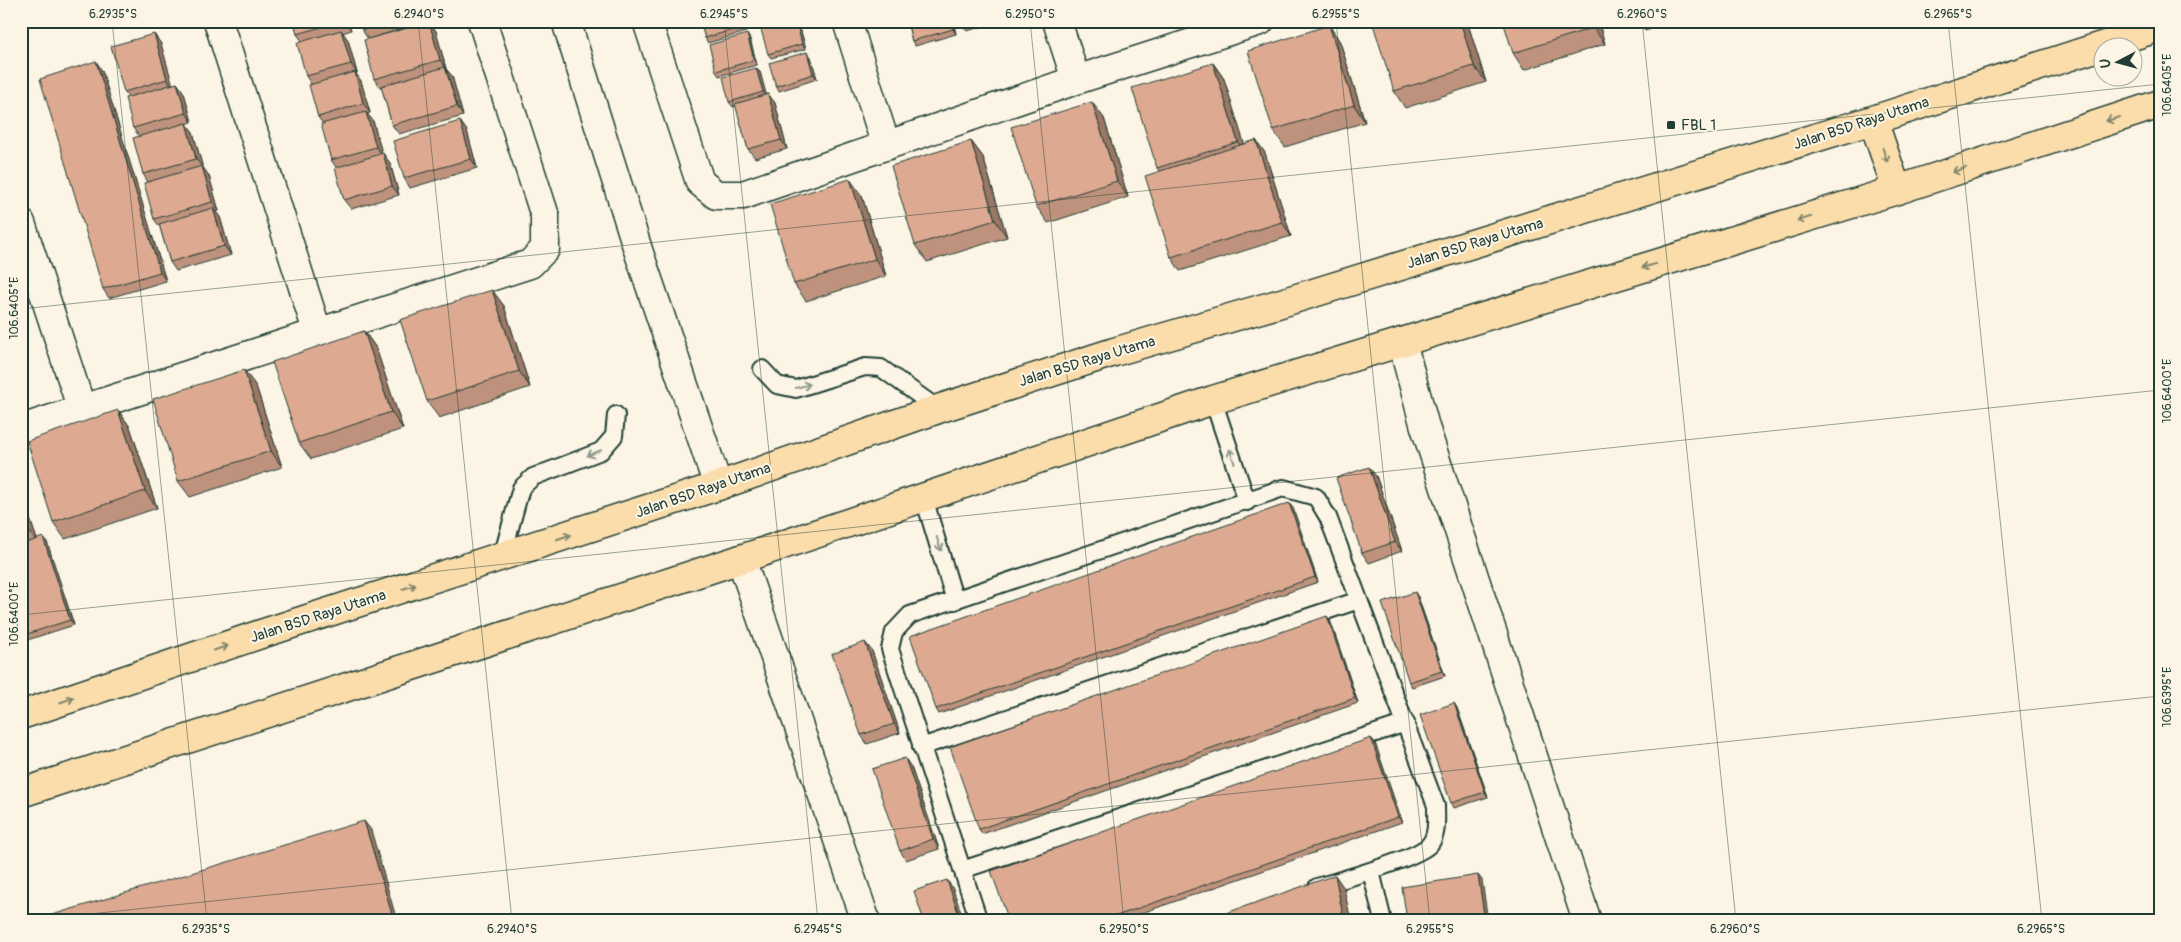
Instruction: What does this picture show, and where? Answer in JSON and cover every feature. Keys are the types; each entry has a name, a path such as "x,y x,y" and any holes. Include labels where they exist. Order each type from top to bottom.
{"main road":[{"name":"Jalan BSD Raya Utama","path":"21,716 261,634 718,486 938,409 1114,352 1290,300 1873,120 2160,27"},
{"path":"21,793 740,559 1213,400 1897,190 2160,104"},
{"path":"1873,120 1897,190"}],"street":[{"path":"218,21 318,334"},
{"path":"21,430 530,264 545,249 545,216 482,21"},
{"path":"566,21 639,253 718,486"},
{"path":"647,21 700,182 716,195 743,195 1076,80 1260,21"},
{"path":"847,21 886,146"},
{"path":"1056,21 1076,80"},
{"path":"21,224 82,410"},
{"path":"1402,342 1425,427 1587,921"},
{"path":"740,559 866,921"}],"lane":[{"path":"762,369 777,385 796,389 865,367 881,368 938,409"},
{"path":"1213,400 1247,502"},
{"path":"502,557 521,488 533,477 601,451 614,436 616,414"},
{"path":"979,921 890,649 894,632 910,615 1247,502 1283,488 1316,497 1328,517 1436,806 1435,830 1430,844 1422,850 1371,871 1306,890"},
{"path":"924,498 955,601"},
{"path":"921,747 1359,600"},
{"path":"962,870 1406,723"},
{"path":"1371,871 1383,921"}],"building":[{"path":"294,21 343,21 297,34"},
{"path":"359,21 390,21 362,30"},
{"path":"700,21 741,21 742,27 705,38"},
{"path":"778,21 796,21 802,44 768,54 760,26"},
{"path":"907,21 951,21 953,29 912,41"},
{"path":"962,21 981,21 963,26"},
{"path":"1372,21 1460,21 1474,66 1394,91"},
{"path":"1503,21 1591,21 1593,28 1513,53"},
{"path":"429,22 440,60 374,79 364,40"},
{"path":"1329,25 1354,105 1273,130 1248,51"},
{"path":"341,30 351,64 306,76 297,43"},
{"path":"154,34 167,79 124,92 111,46"},
{"path":"747,34 754,60 716,71 709,45"},
{"path":"807,52 813,74 776,86 769,63"},
{"path":"96,61 160,272 103,289 40,79"},
{"path":"1213,63 1238,142 1157,168 1132,88"},
{"path":"445,67 457,106 392,125 381,86"},
{"path":"756,68 763,92 729,102 723,77"},
{"path":"355,72 363,103 318,117 309,85"},
{"path":"177,83 186,113 133,128 125,98"},
{"path":"768,94 781,140 748,149 735,104"},
{"path":"1092,102 1117,181 1036,206 1011,127"},
{"path":"366,112 376,147 331,160 321,124"},
{"path":"460,121 471,159 404,178 393,141"},
{"path":"186,123 196,159 143,174 133,138"},
{"path":"1256,140 1282,222 1171,257 1145,176"},
{"path":"971,141 995,220 915,245 891,166"},
{"path":"383,153 392,186 344,200 335,168"},
{"path":"202,166 212,202 154,219 144,183"},
{"path":"850,179 875,259 794,284 770,204"},
{"path":"213,208 224,246 170,262 159,224"},
{"path":"492,290 519,371 427,401 400,320"},
{"path":"364,331 391,412 299,443 272,362"},
{"path":"244,370 271,451 178,481 153,399"},
{"path":"118,410 145,491 53,522 27,441"},
{"path":"1369,467 1395,542 1362,553 1336,478"},
{"path":"1289,503 1315,577 936,709 910,636"},
{"path":"21,511 27,528 21,530"},
{"path":"43,537 70,620 21,636 21,545"},
{"path":"1415,592 1442,671 1409,682 1382,603"},
{"path":"1327,616 1355,698 979,829 950,747"},
{"path":"865,642 894,724 861,735 832,654"},
{"path":"1454,703 1485,792 1451,803 1420,715"},
{"path":"1371,738 1398,817 1102,921 1009,921 991,871"},
{"path":"905,758 933,839 900,851 872,769"},
{"path":"364,821 394,921 32,921"},
{"path":"1335,875 1344,921 1203,921"},
{"path":"1478,875 1485,921 1407,921 1402,887"},
{"path":"947,880 961,921 924,921 914,891"}],"place":[{"name":"FBL 1","path":"1671,125"}]}
